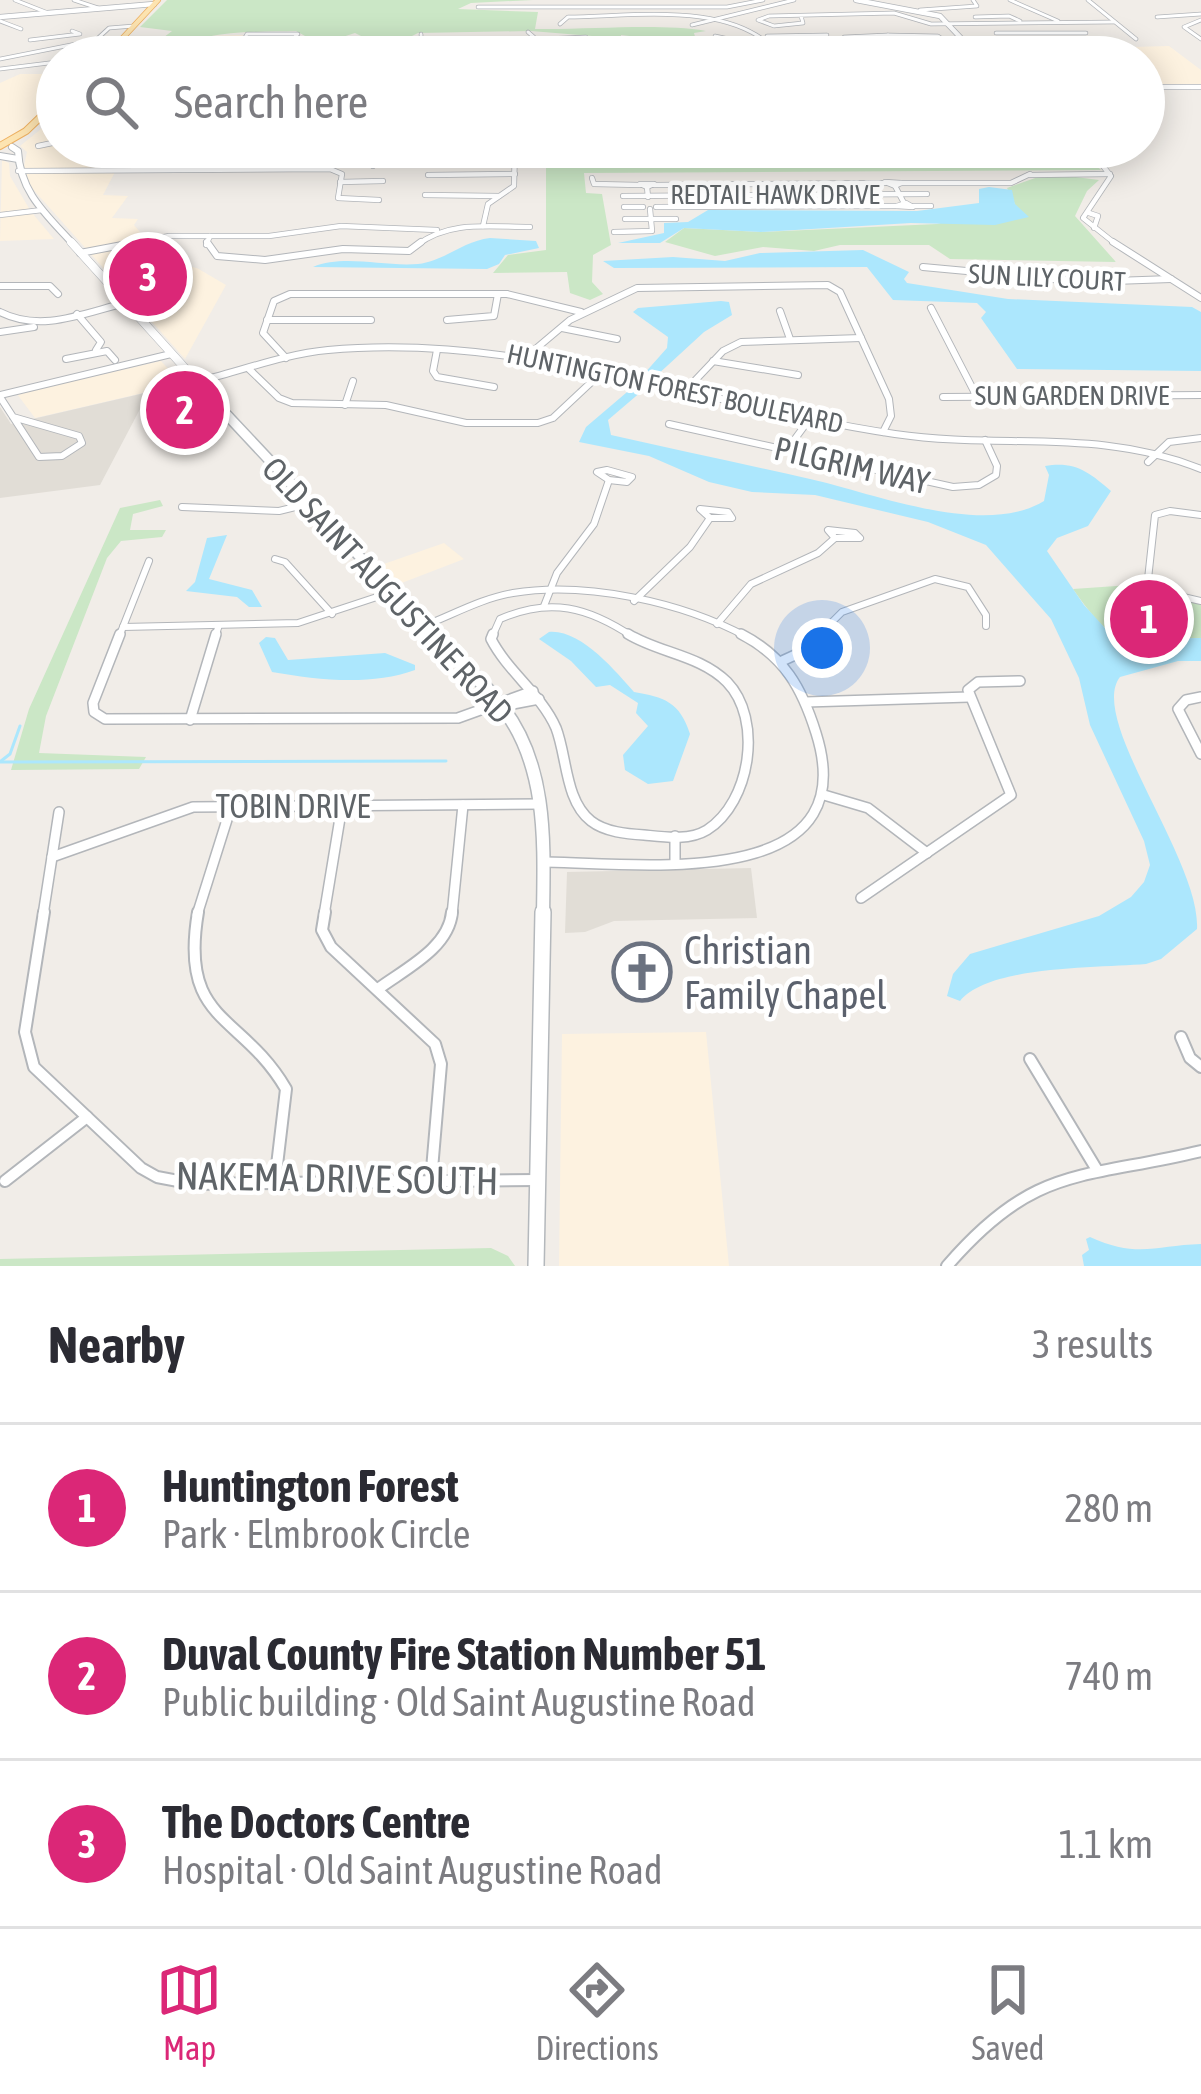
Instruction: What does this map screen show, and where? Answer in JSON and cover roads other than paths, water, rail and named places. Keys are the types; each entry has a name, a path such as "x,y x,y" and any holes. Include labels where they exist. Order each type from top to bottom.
{"main road":[{"path":"125,36 156,2"},
{"path":"0,152 36,121"},
{"path":"0,152 36,128"},
{"path":"12,147 18,151 18,171"},
{"path":"0,152 18,159"},
{"name":"OLD SAINT AUGUSTINE ROAD","path":"18,171 42,210 195,382 502,706 530,756 542,804 544,862 536,1266"}],"street":[{"path":"15,0 48,13"},
{"path":"74,0 98,8"},
{"path":"544,7 549,0"},
{"path":"663,0 669,7"},
{"path":"702,0 710,7"},
{"path":"744,0 754,2"},
{"path":"478,8 710,7 763,0"},
{"path":"692,25 794,0"},
{"path":"856,0 920,10 976,6 973,0"},
{"path":"938,0 944,8"},
{"path":"1010,0 1059,22"},
{"path":"1088,0 1132,36"},
{"path":"3,22 156,2"},
{"path":"920,10 950,24 960,36"},
{"path":"801,16 802,24 789,26 758,19 764,17 873,13 902,14 922,23 1114,22"},
{"path":"873,13 880,22"},
{"path":"831,14 842,22"},
{"path":"649,16 650,24"},
{"path":"560,24 568,17 649,16 711,20 762,36"},
{"path":"975,17 1009,16 1034,34"},
{"path":"1157,17 1201,17"},
{"path":"1201,17 1185,24 1201,40"},
{"path":"102,36 109,28 134,26"},
{"path":"528,32 534,36"},
{"path":"996,34 1086,33"},
{"path":"796,36 826,35"},
{"path":"247,36 296,36"},
{"path":"30,40 36,39"},
{"path":"1191,44 1201,40"},
{"path":"0,59 36,52"},
{"path":"0,70 36,65"},
{"path":"1165,87 1201,87"},
{"path":"483,226 487,206 514,186 515,168"},
{"path":"1104,168 1110,175"},
{"path":"18,171 330,170 342,174 338,198 379,200"},
{"path":"870,173 875,183"},
{"path":"906,173 911,183"},
{"path":"592,178 599,185 814,180 898,185 1015,182 1030,175 1071,173 1110,175"},
{"path":"428,175 515,175"},
{"path":"622,175 622,185"},
{"path":"663,175 665,184"},
{"path":"1110,175 1091,221 1201,298"},
{"path":"842,176 845,184"},
{"path":"935,176 940,183"},
{"path":"961,176 966,183"},
{"path":"986,176 995,183"},
{"path":"340,182 383,181"},
{"path":"614,232 652,231 647,185"},
{"path":"898,185 901,204"},
{"name":"REDTAIL HAWK DRIVE","path":"623,196 927,194"},
{"path":"425,195 500,196"},
{"path":"624,207 931,206"},
{"path":"0,215 42,210"},
{"path":"625,219 676,219"},
{"path":"80,253 158,237 269,236 341,226 530,227"},
{"path":"211,235 206,245 217,256 265,260 343,249 409,250 437,230"},
{"name":"SUN LILY COURT","path":"923,267 1085,282 1171,279"},
{"path":"526,357 560,328 608,298 660,284 828,285 840,292 891,406 883,432"},
{"path":"0,286 50,286 58,293"},
{"path":"286,358 263,335 274,301 290,294 498,294 528,296 583,313"},
{"path":"447,320 494,316 498,294"},
{"path":"1,313 13,321 32,322 124,303"},
{"path":"932,308 977,397"},
{"path":"780,311 790,339"},
{"path":"77,314 101,342 95,351"},
{"path":"267,320 371,320"},
{"path":"0,330 13,321"},
{"path":"0,330 40,326"},
{"path":"560,328 617,339"},
{"path":"686,390 713,361 741,342 860,338"},
{"name":"HUNTINGTON FOREST BOULEVARD","path":"195,382 336,350 490,350 883,432 985,440 1088,440 1157,452 1201,469"},
{"path":"437,350 433,371 437,377 494,387"},
{"path":"66,359 107,351 115,360"},
{"path":"14,417 79,436 82,443 62,456 39,457 0,396 171,355"},
{"path":"713,361 798,375"},
{"path":"248,368 285,401 400,407 466,423 538,423 554,418 602,373"},
{"path":"345,405 352,381"},
{"name":"SUN GARDEN DRIVE","path":"943,397 1201,395"},
{"path":"786,451 811,417"},
{"name":"PILGRIM WAY","path":"669,424 944,486 986,483 998,472 985,440"},
{"path":"1148,462 1169,442 1201,438"},
{"path":"544,606 569,554 594,524 609,480"},
{"path":"182,507 279,511 308,504"},
{"path":"1201,515 1155,514 1148,579 1162,592 1201,601"},
{"path":"634,601 690,547 710,518"},
{"path":"718,624 756,580 812,558 836,538"},
{"path":"275,559 285,562 332,614"},
{"path":"149,561 93,703 98,716 112,720 458,718 518,706 536,695"},
{"path":"782,661 808,649 842,612 927,581 946,579 973,591 986,615 986,626"},
{"path":"123,627 298,623 393,592"},
{"path":"426,625 503,595 548,592 634,601 718,624 758,642 782,661 806,703 827,764 824,795 799,830 766,850 724,860 544,862"},
{"path":"544,606 604,617 638,639 694,659 738,695 746,710 748,733 740,782 718,822 696,834 675,836 623,833 588,820 576,801 566,747 536,695 498,656 490,633 510,613 544,606"},
{"path":"190,720 219,625"},
{"path":"861,898 1011,796 968,690 978,682 1020,680"},
{"path":"806,703 969,697"},
{"path":"1201,697 1186,700 1178,709 1201,754"},
{"path":"824,795 868,808 927,854"},
{"name":"TOBIN DRIVE","path":"52,857 88,848 181,809 542,804"},
{"path":"378,989 435,946 451,925 463,805"},
{"path":"342,806 322,930 331,946 428,1034 439,1053 431,1181"},
{"path":"231,807 190,958 200,994 210,1008 286,1089 275,1182"},
{"name":"NAKEMA DRIVE SOUTH","path":"59,812 25,1032 27,1049 34,1067 157,1177 194,1184 539,1180"},
{"path":"675,836 675,860"},
{"path":"1181,1037 1201,1067"},
{"path":"1030,1059 1097,1170"},
{"path":"5,1181 86,1117"},
{"path":"947,1266 979,1224 1003,1203 1047,1180 1201,1150"}],"water":[{"path":"979,189 1012,190 1015,204 1029,217 995,225 911,223 761,232 684,228 660,243 618,243 664,233 664,223 688,222 708,210 917,211 979,203"},
{"path":"490,238 536,241 539,248 505,255 487,269 313,267 338,261 418,264"},
{"path":"863,250 909,272 904,279 907,283 1008,299 1192,307 1201,312 1201,371 1017,369 981,318 986,312 977,303 893,300 867,267 614,268 603,261 673,257 725,261 760,253"},
{"path":"729,302 732,315 704,332 655,377 643,375 667,348 668,337 633,312"},
{"path":"633,387 642,391 608,420 611,435 928,509 991,515 1019,511 1044,501 1049,475 1045,466 1081,470 1111,491 1088,526 1057,538 1047,551 1084,605 1115,639 1201,638 1201,661 1178,661 1120,677 1114,697 1131,757 1182,866 1197,929 1161,959 1146,964 1019,975 974,989 960,1001 947,996 953,974 970,954 1099,916 1131,897 1150,865 1144,841 1090,725 1079,678 1051,619 986,545 928,522 815,495 752,492 709,482 649,456 579,442 586,427"},
{"path":"227,535 209,579 252,590 262,607 249,607 237,597 186,591 195,582 207,538"},
{"path":"549,632 585,644 634,692 676,708 690,734 673,781 648,784 625,770 623,755 648,726 636,713 638,703 610,685 596,687 571,661 539,639"},
{"path":"266,637 275,638 288,660 385,653 415,665 415,670 363,680 272,672 259,643"},
{"path":"1086,1239 1135,1249 1201,1244 1201,1266 1084,1266 1082,1255 1089,1250"}],"waterway":[{"path":"1,761 10,754 20,726"},
{"path":"0,762 446,761"}],"place":[{"name":"The Doctors Centre","path":"148,277"},
{"name":"Duval County Fire Station Number 51","path":"185,410"},
{"name":"Huntington Forest","path":"1149,619"},
{"name":"Christian Family Chapel","path":"642,972"}]}
